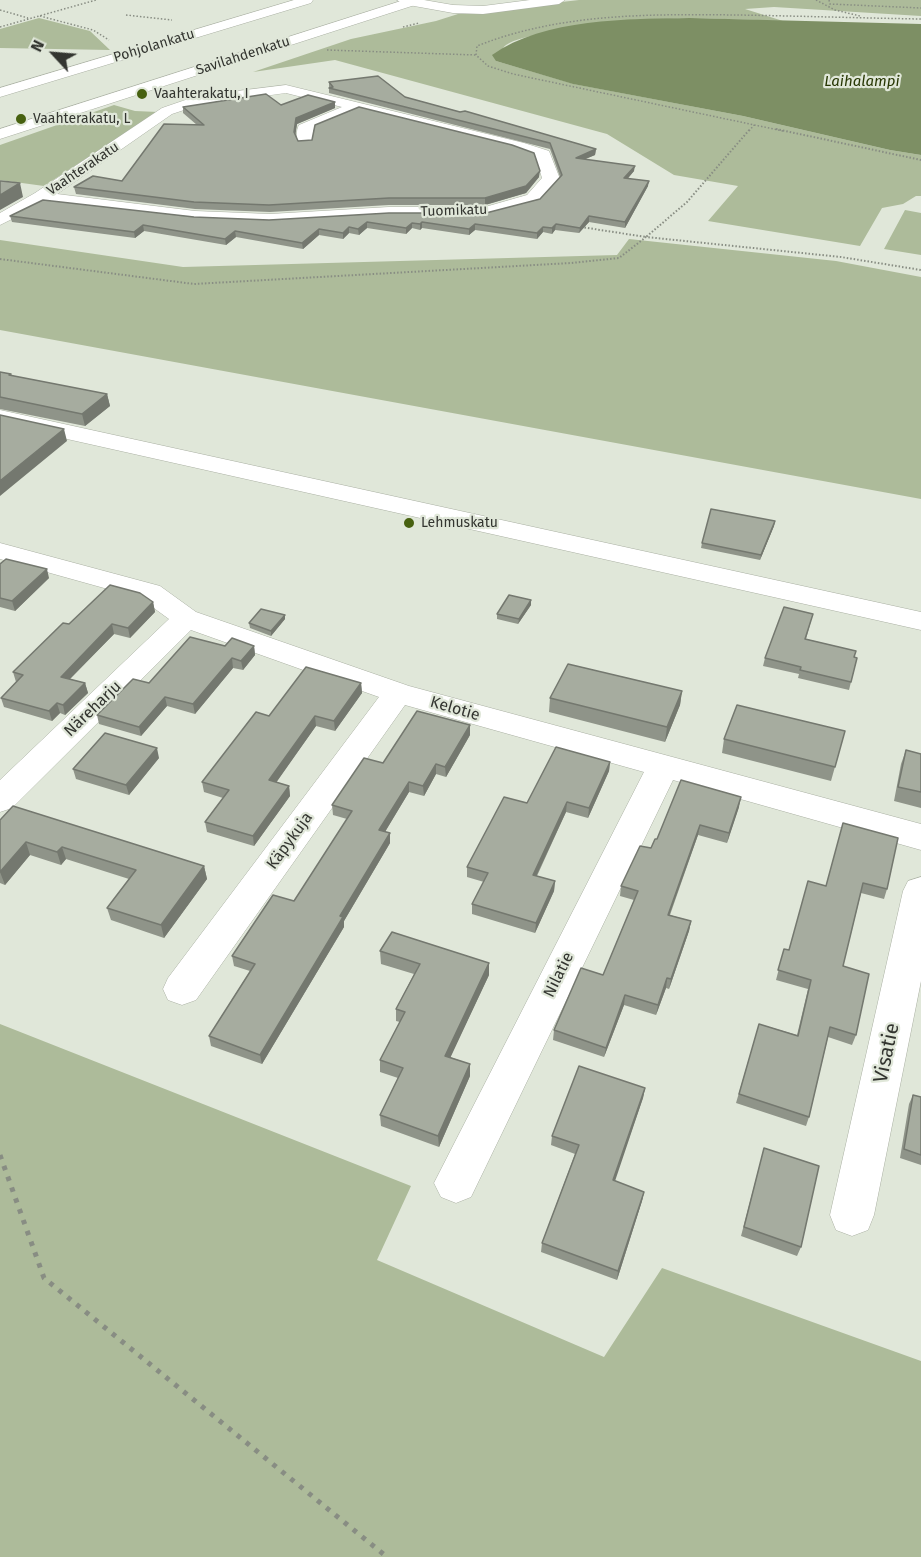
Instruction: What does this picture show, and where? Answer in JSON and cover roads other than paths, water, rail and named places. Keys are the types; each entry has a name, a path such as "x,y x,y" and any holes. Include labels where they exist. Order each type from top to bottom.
{"street":[{"name":"Pohjolankatu","path":"0,93 307,0"},
{"path":"411,1 453,9 483,10 559,0"},
{"name":"Savilahdenkatu","path":"0,134 411,1"},
{"name":"Tuomikatu","path":"41,197 195,216 270,219 389,212 486,212 533,199 551,179 543,155 518,146 286,89 197,101"},
{"name":"Vaahterakatu","path":"0,220 41,197 167,111 197,101"},
{"path":"305,142 305,128 356,107"},
{"path":"0,417 921,621"},
{"name":"Kelotie","path":"0,551 150,592 186,618 398,693 921,837"},
{"name":"Näreharju","path":"0,801 186,618"},
{"name":"Käpykuja","path":"182,989 398,693"},
{"name":"Nilatie","path":"456,1183 663,767"},
{"name":"Visatie","path":"852,1215 921,891"}],"water":[{"name":"Laihalampi","path":"690,18 921,24 921,155 743,116 573,84 496,61 492,55 513,43 561,27 614,20"}],"place":[{"name":"Vaahterakatu, I","path":"142,94"},
{"name":"Vaahterakatu, L","path":"21,119"},
{"name":"Lehmuskatu","path":"409,523"}]}
